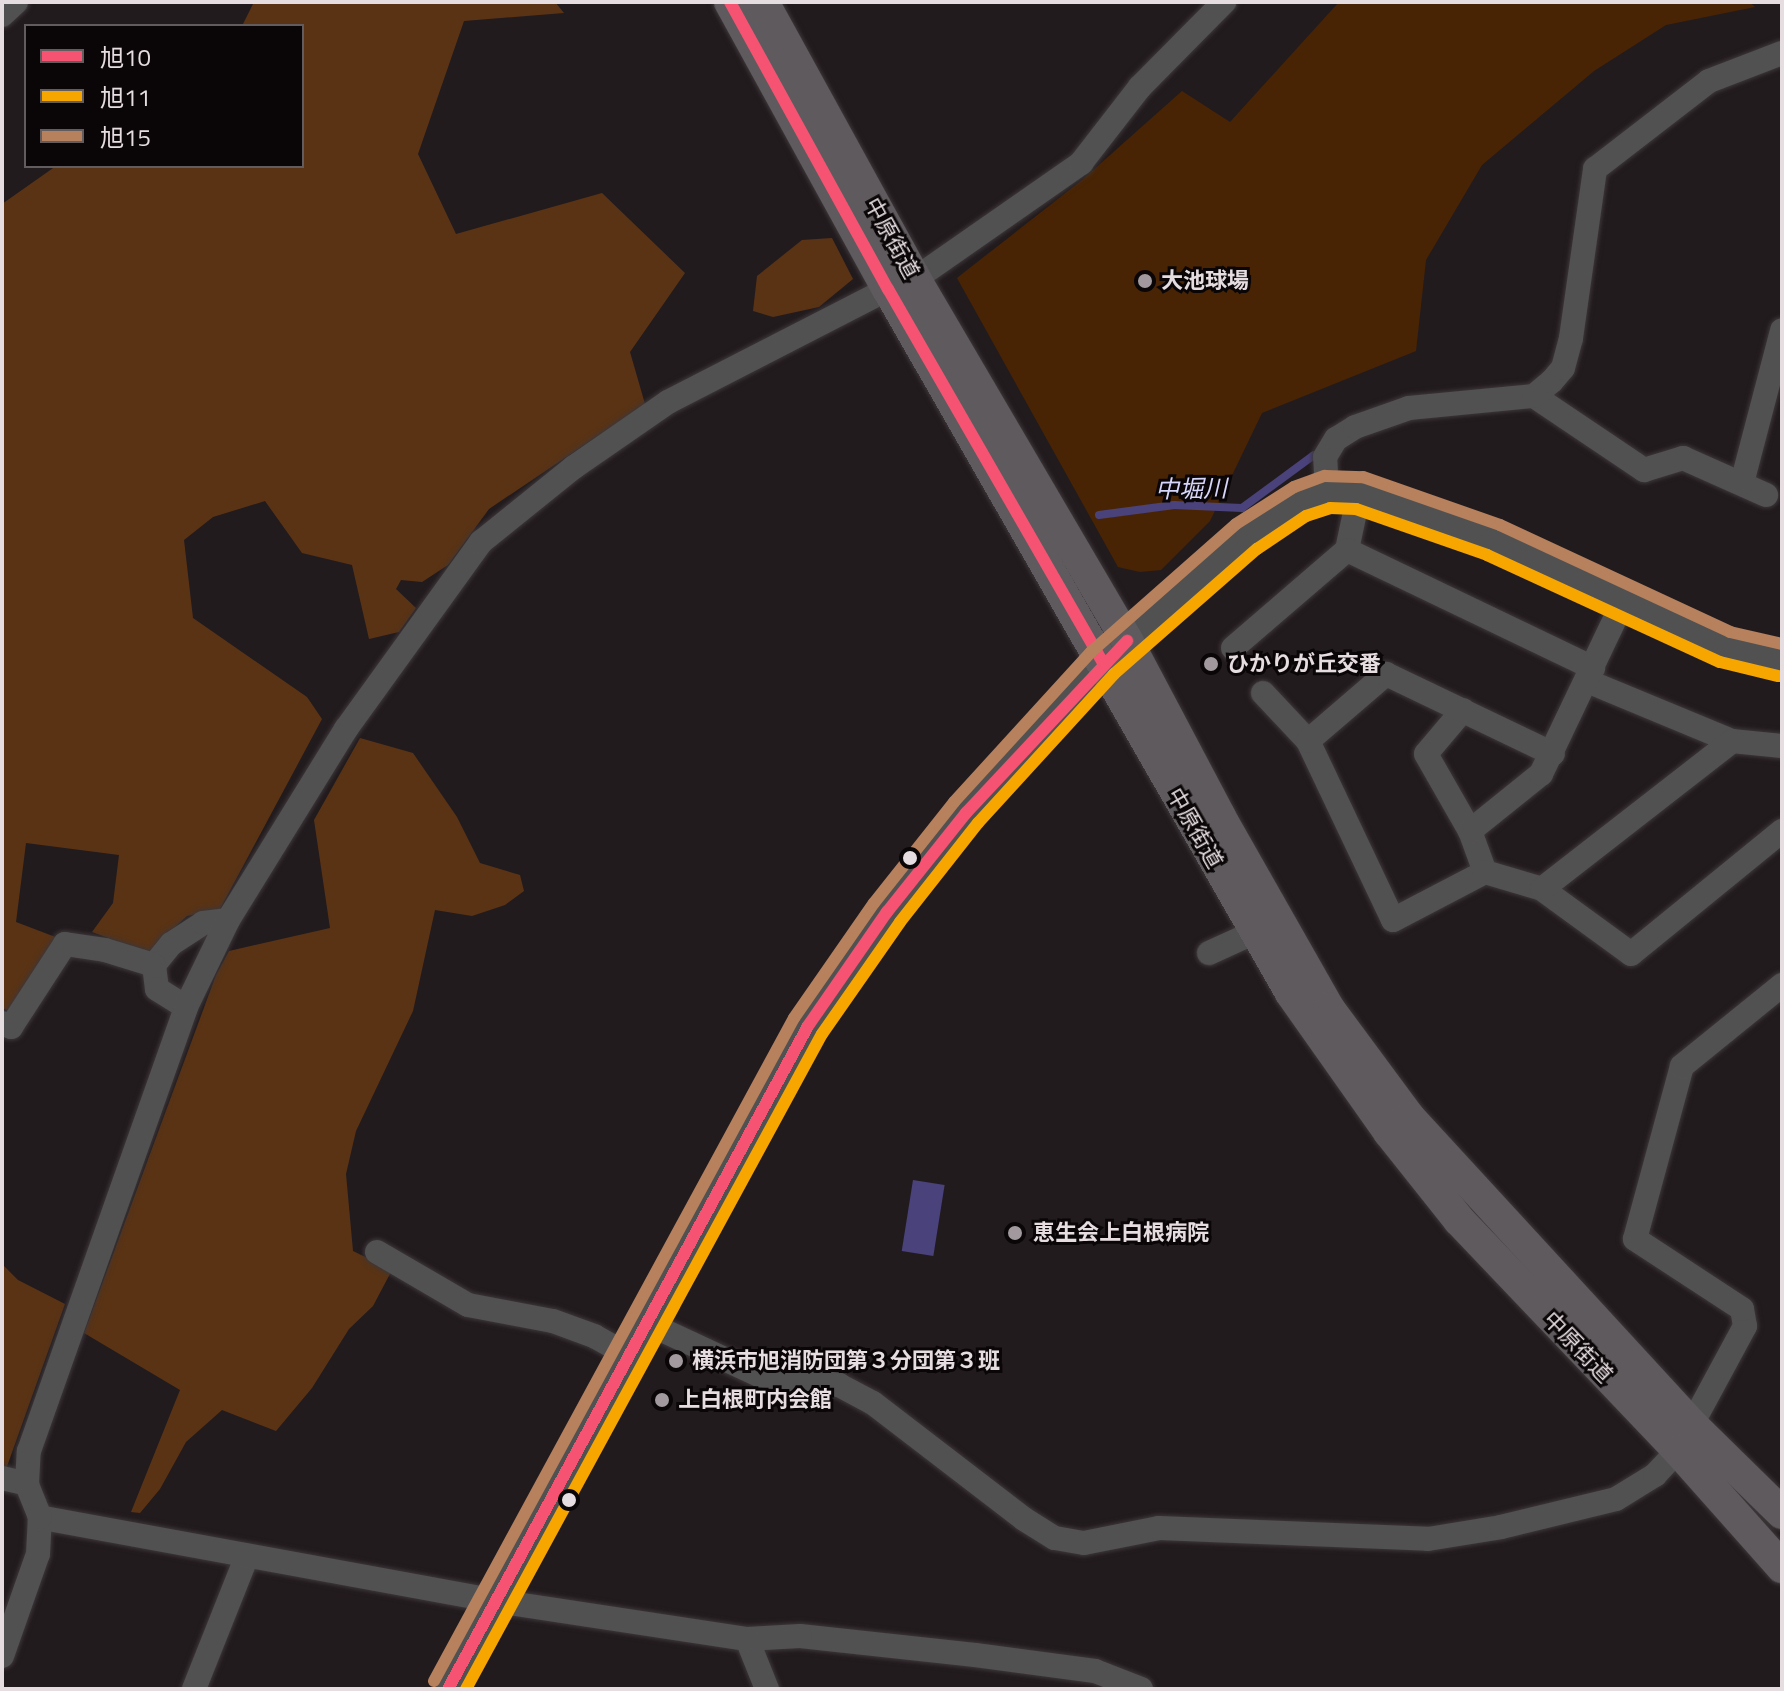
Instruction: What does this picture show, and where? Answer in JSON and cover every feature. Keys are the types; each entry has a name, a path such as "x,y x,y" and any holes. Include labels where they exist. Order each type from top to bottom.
{"main road":[{"name":"中原街道","path":"730,2 902,284 1127,641 1220,817 1329,1009 1409,1117 1685,1438 1782,1567"},
{"name":"中原街道","path":"763,2 902,284 1103,663 1291,993 1372,1109 1459,1220 1685,1438 1782,1513"}],"street":[{"path":"2,15 16,2"},
{"path":"2,1656 38,1554 40,1517 27,1484 29,1451 186,1007 228,920 346,729 481,542 574,467 668,402 902,284 1081,163 1140,87 1224,2"},
{"path":"1327,492 1325,457 1336,439 1355,427 1409,408 1534,396 1563,368 1571,338 1595,169 1709,81 1782,53"},
{"path":"1742,483 1782,330"},
{"path":"1534,396 1644,470 1683,458 1766,495"},
{"path":"448,1689 808,1026 887,912 966,813 1103,663 1247,536 1299,502 1327,492 1359,493 1493,540 1725,647 1782,660"},
{"path":"1233,648 1347,550 1359,493"},
{"path":"1347,550 1590,675 1732,741 1782,746"},
{"path":"1470,831 1541,774 1623,602"},
{"path":"1308,741 1386,674 1553,754"},
{"path":"1263,693 1308,741 1393,920 1485,872 1542,889 1631,954 1782,831"},
{"path":"1463,710 1426,754 1470,831 1485,872"},
{"path":"1542,889 1732,741"},
{"path":"186,1007 157,989 154,965 171,944 203,923 228,920"},
{"path":"1209,953 1255,932"},
{"path":"2,1023 11,1027 65,944 105,950 154,965"},
{"path":"647,1323 759,1375 839,1385 873,1403 1024,1519 1055,1538 1084,1543 1159,1528 1317,1536 1442,1537 1501,1527 1616,1499 1655,1475 1685,1438 1745,1326 1742,1309 1635,1239 1682,1066 1782,985"},
{"path":"377,1252 468,1305 553,1321 594,1336 630,1356"},
{"path":"2,1478 27,1484"},
{"path":"40,1517 496,1601 747,1639 800,1636 1095,1671 1141,1689"},
{"path":"194,1689 247,1556"},
{"path":"747,1639 767,1689"}],"shaded area":[{"path":"254,2 555,2 564,13 464,21 418,154 456,234 602,193 685,273 630,352 645,404 489,509 448,565 422,582 401,580 396,589 416,608 399,632 369,639 352,565 302,553 265,501 213,517 184,540 193,618 307,697 322,719 220,909 187,916 164,937 155,955 92,932 113,903 119,855 26,843 16,922 58,938 19,1003 7,1010 2,1008 2,204 53,168 304,168 304,24 243,24"},
{"path":"1339,2 1749,2 1755,7 1666,25 1594,71 1482,165 1426,260 1416,351 1262,413 1210,521 1161,570 1140,572 1118,567 957,278 1082,180 1182,91 1230,122"},
{"path":"832,238 853,279 819,307 773,317 753,311 757,276 802,240"},
{"path":"360,738 413,753 457,817 480,863 520,875 524,891 505,905 472,916 435,910 413,1011 356,1131 346,1174 353,1251 392,1270 373,1306 349,1329 312,1388 276,1431 222,1410 186,1442 160,1489 140,1513 131,1512 180,1390 84,1333 216,975 229,951 330,928 314,820"},
{"path":"913,1180 945,1185 933,1256 902,1251"},
{"path":"2,1264 18,1280 65,1304 5,1472 2,1471"}],"waterway":[{"name":"中堀川","path":"1099,515 1174,505 1242,508 1314,455"}],"transit line":[{"name":"旭10","path":"730,2 888,289 1103,663"},
{"name":"旭15","path":"434,1681 794,1018 874,903 954,802 1091,652 1236,524 1294,487 1325,476 1363,477 1500,525 1730,632 1782,644"},
{"name":"旭11","path":"466,1689 822,1034 900,922 978,823 1114,674 1257,549 1306,516 1330,508 1356,509 1487,555 1720,662 1778,676"},
{"name":"旭10","path":"448,1689 808,1026 887,912 966,813 1127,641"}],"place":[{"name":"大池球場","path":"1145,281"},
{"name":"ひかりが丘交番","path":"1211,664"},
{"name":"恵生会上白根病院","path":"1015,1233"},
{"name":"横浜市旭消防団第３分団第３班","path":"676,1361"},
{"name":"上白根町内会館","path":"662,1400"}]}
